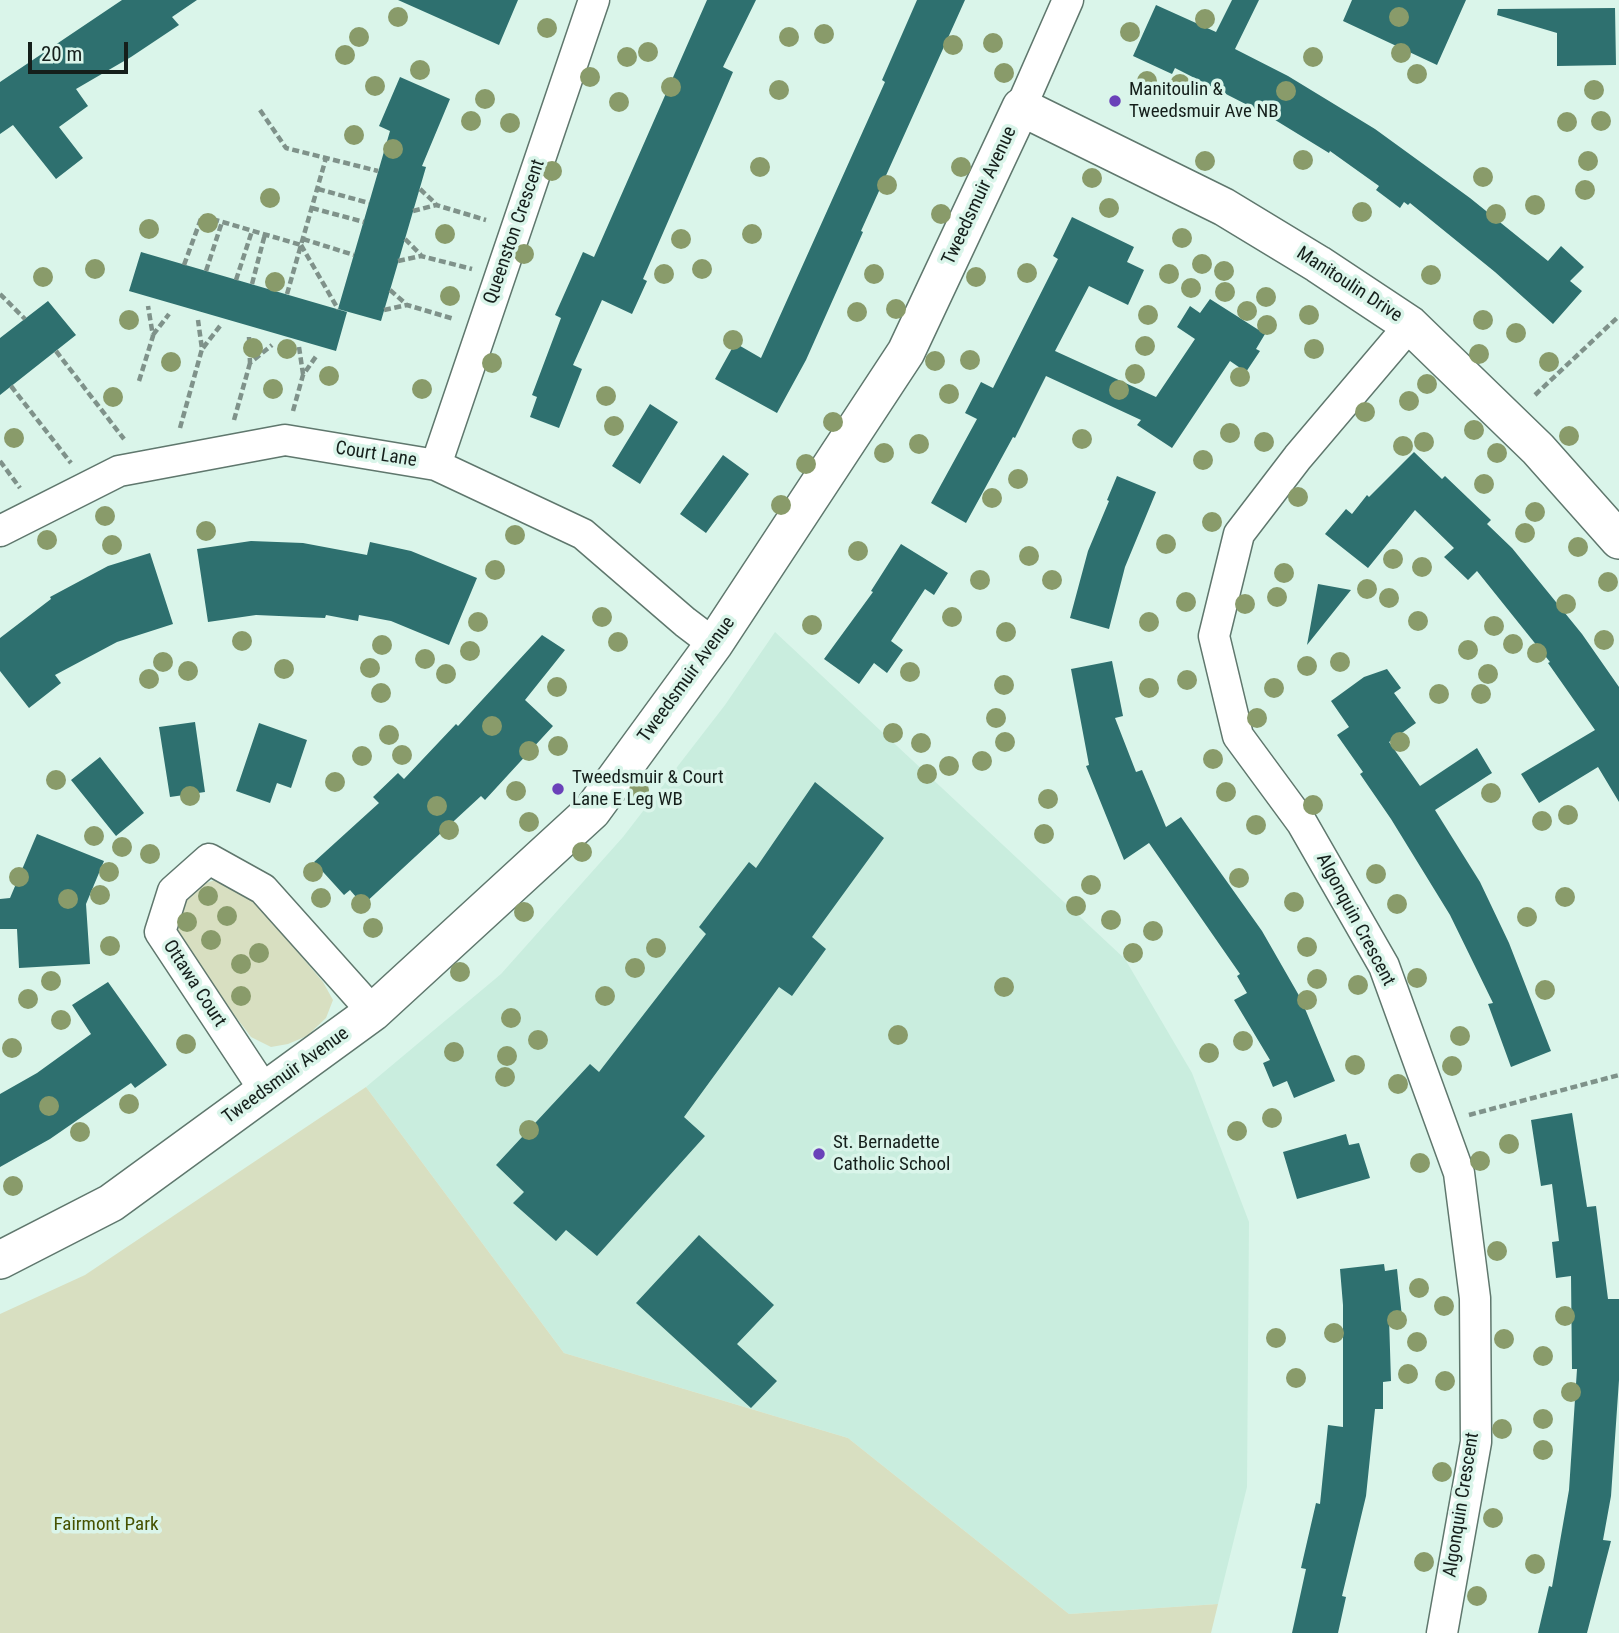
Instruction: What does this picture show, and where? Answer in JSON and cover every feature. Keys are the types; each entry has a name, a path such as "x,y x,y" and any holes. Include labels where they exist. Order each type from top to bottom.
{"street":[{"name":"Queenston Crescent","path":"436,465 594,0"},
{"name":"Tweedsmuir Avenue","path":"0,1260 110,1203 373,1012 592,811 715,644 906,352 1068,0"},
{"name":"Manitoulin Drive","path":"1021,107 1224,207 1318,264 1410,325 1538,449 1619,540"},
{"name":"Algonquin Crescent","path":"1410,325 1298,457 1239,534 1214,636 1238,736 1302,823 1384,966 1460,1173 1475,1298 1476,1442 1442,1633"},
{"name":"Court Lane","path":"0,531 119,471 285,440 436,465 583,534 685,622 715,644"},
{"name":"Ottawa Court","path":"265,1091 160,932 173,891 209,859 263,889 373,1012"}],"path":[{"path":"260,110 286,148 378,171"},
{"path":"287,294 326,158"},
{"path":"318,189 369,203"},
{"path":"420,189 436,205 516,229"},
{"path":"413,211 436,205"},
{"path":"312,208 364,222"},
{"path":"184,265 202,216 252,231 354,255"},
{"path":"206,271 222,222"},
{"path":"236,280 252,231"},
{"path":"252,284 265,234"},
{"path":"405,239 421,256"},
{"path":"302,242 338,309"},
{"path":"398,261 421,256 500,277"},
{"path":"390,290 407,305 482,329"},
{"path":"0,294 25,319"},
{"path":"384,310 407,305"},
{"path":"148,306 153,336"},
{"path":"139,381 153,336 169,314"},
{"path":"1535,395 1619,316"},
{"path":"198,320 202,349"},
{"path":"180,428 202,349 220,326"},
{"path":"226,451 250,363 249,337"},
{"path":"250,363 272,345"},
{"path":"299,347 303,375"},
{"path":"56,351 113,422 143,467"},
{"path":"285,440 303,375 317,355"},
{"path":"11,386 88,487"},
{"path":"1440,1121 1485,1112 1619,1075"}],"shaded area":[{"name":"St. Bernadette Catholic School","path":"775,632 1125,959 1192,1073 1249,1222 1247,1487 1218,1604 1069,1614 848,1438 564,1353 366,1087 501,974 623,837 725,705"}],"green space":[{"path":"215,880 232,884 251,897 323,982 333,1000 326,1018 307,1036 271,1047 251,1037 186,951 176,924 182,903 197,886"},
{"name":"Fairmont Park","path":"366,1087 564,1353 848,1438 1069,1614 1218,1604 1211,1633 0,1633 0,1314 85,1275"}],"building":[{"path":"122,0 197,0 172,17 179,25 76,89 88,106 59,127 83,158 56,179 13,125 0,134 0,82"},
{"path":"398,0 518,0 499,45"},
{"path":"707,0 756,0 723,67 733,72 643,279 647,281 632,314 602,300 573,365 582,369 559,428 530,417 537,397 532,395 561,318 555,315 583,252 594,257"},
{"path":"917,0 965,0 806,360 777,413 715,379 735,343 761,358 885,82 882,80"},
{"path":"1232,0 1259,0 1235,49 1288,76 1375,129 1470,198 1548,261 1561,246 1584,267 1570,281 1582,291 1553,324 1495,272 1410,203 1408,205 1404,202 1400,208 1376,190 1379,186 1330,151 1329,153 1267,115 1175,68 1172,74 1133,56 1156,5 1216,32"},
{"path":"1352,0 1466,0 1437,65 1343,21"},
{"path":"1615,8 1616,65 1557,66 1557,33 1497,15 1498,9"},
{"path":"400,77 450,99 422,166 426,167 381,321 338,309 390,131 379,126"},
{"path":"1072,217 1134,247 1127,262 1144,270 1128,305 1089,286 1055,351 1156,397 1195,339 1177,327 1190,306 1200,313 1210,299 1265,334 1256,349 1260,351 1246,372 1230,361 1172,448 1137,425 1141,420 1046,376 1015,438 1013,437 966,523 931,503 977,419 965,413 981,382 993,388 1058,259 1053,256"},
{"path":"141,252 347,312 336,351 129,291"},
{"path":"48,301 76,335 0,395 0,338"},
{"path":"650,404 678,422 640,484 612,466"},
{"path":"1414,452 1442,479 1445,476 1491,520 1487,524 1512,548 1582,634 1619,687 1619,802 1598,767 1539,803 1521,774 1595,730 1548,663 1550,662 1477,571 1468,580 1444,557 1454,548 1415,510 1368,568 1325,534 1346,509 1352,514 1367,495 1369,497"},
{"path":"723,455 749,474 706,533 680,514"},
{"path":"1117,476 1156,492 1125,567 1109,629 1070,618 1088,551"},
{"path":"251,541 303,543 367,555 370,542 411,551 477,578 449,645 391,621 359,615 358,621 326,615 325,618 256,615 208,622 197,549"},
{"path":"901,544 948,573 934,595 925,589 891,641 903,650 887,673 874,663 859,684 824,659 873,592 871,591"},
{"path":"150,553 173,624 117,642 55,675 61,683 29,708 0,671 0,638 51,599 50,597 108,566"},
{"path":"1318,584 1351,590 1307,645"},
{"path":"542,635 565,650 525,700 553,726 485,800 481,796 363,905 350,890 344,895 314,862 379,803 373,797 398,773 404,779 456,724 458,726"},
{"path":"1112,661 1123,716 1115,718 1136,772 1142,770 1166,827 1181,817 1262,931 1301,999 1335,1081 1294,1098 1287,1081 1273,1087 1263,1063 1270,1060 1234,1000 1247,993 1237,976 1240,974 1149,843 1124,860 1086,766 1089,765 1071,669"},
{"path":"1387,669 1401,688 1394,693 1416,723 1389,742 1420,786 1477,748 1492,773 1435,810 1480,882 1509,943 1551,1051 1511,1067 1488,1004 1493,1003 1450,915 1360,774 1363,772 1337,735 1349,727 1331,701 1364,677"},
{"path":"195,722 205,792 170,797 159,727"},
{"path":"259,723 307,740 291,788 277,783 270,803 236,791"},
{"path":"100,757 144,813 116,836 71,780"},
{"path":"815,782 884,838 812,937 826,949 792,996 779,987 684,1117 705,1136 597,1256 566,1230 556,1241 513,1203 524,1192 496,1165 590,1064 599,1072 706,934 699,927 749,862 756,868"},
{"path":"37,834 104,861 86,904 90,964 19,968 17,929 0,929 0,899 10,898"},
{"path":"108,982 167,1065 135,1088 131,1083 50,1139 0,1167 0,1094 37,1073 91,1034 72,1005"},
{"path":"1572,1113 1587,1207 1596,1206 1608,1299 1619,1299 1619,1380 1611,1496 1603,1540 1611,1541 1587,1633 1538,1633 1549,1586 1552,1587 1569,1490 1577,1369 1572,1369 1571,1276 1556,1278 1552,1242 1559,1241 1552,1184 1541,1186 1531,1120"},
{"path":"1346,1134 1349,1145 1359,1143 1370,1178 1297,1199 1283,1152"},
{"path":"699,1235 774,1305 737,1344 777,1381 751,1408 636,1303"},
{"path":"1384,1264 1385,1271 1397,1269 1402,1317 1389,1318 1391,1381 1383,1382 1383,1409 1375,1409 1366,1496 1342,1596 1346,1597 1338,1633 1292,1633 1306,1569 1301,1568 1316,1503 1320,1504 1328,1425 1343,1427 1343,1305 1340,1269"}],"place":[{"name":"Manitoulin & Tweedsmuir Ave NB","path":"1115,101"},
{"name":"Tweedsmuir & Court Lane E Leg WB","path":"558,789"},
{"name":"St. Bernadette Catholic School","path":"819,1154"}]}
